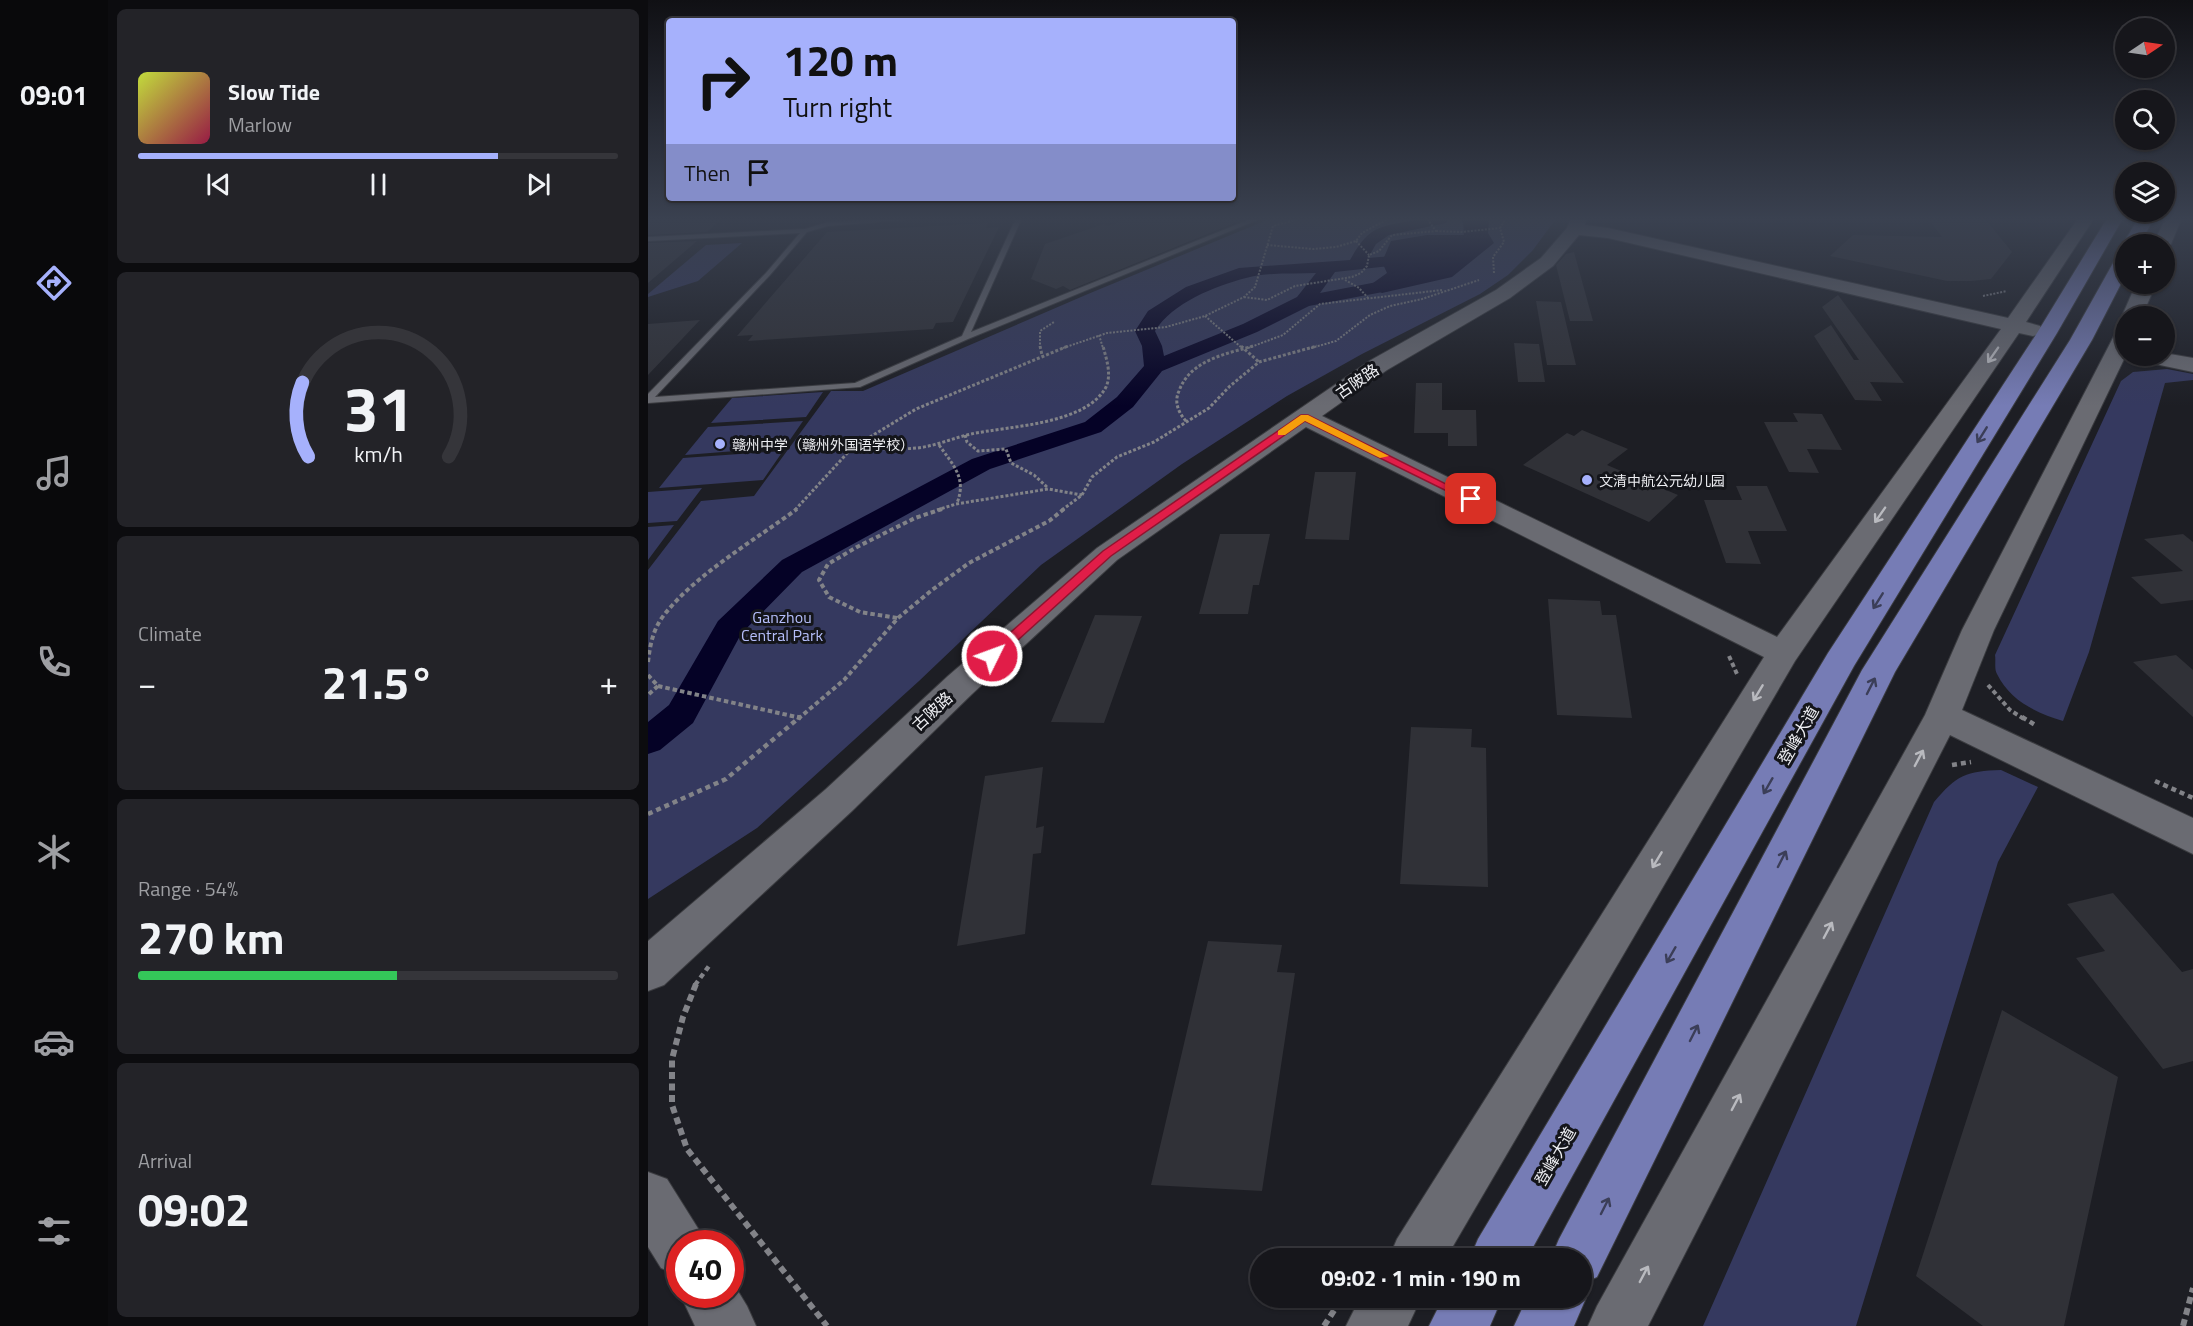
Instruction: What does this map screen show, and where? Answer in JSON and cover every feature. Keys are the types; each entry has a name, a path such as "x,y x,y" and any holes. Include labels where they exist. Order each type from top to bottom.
{"main road":[{"name":"登峰大道","path":"1503,1248 1840,661 2077,282"},
{"name":"登峰大道","path":"1583,1248 1879,670 2047,332 2099,282"},
{"path":"1458,1326 1468,1308"},
{"path":"1544,1326 1553,1308"}],"street":[{"name":"古陂路","path":"648,970 839,800 960,685 1107,554 1379,365 1503,294 1520,282"},
{"path":"1825,282 2047,332 2115,339"},
{"path":"1422,1248 1783,653 2047,332 2064,282"},
{"path":"2175,358 2193,365"},
{"path":"1617,1326 1942,716 1978,630 2117,366"},
{"path":"1305,417 1783,653"},
{"path":"1942,716 2193,837"},
{"path":"648,1198 668,1230"},
{"path":"716,1308 727,1326"},
{"path":"1375,1326 1387,1308"}],"lane":[{"path":"648,400 760,282"},
{"path":"965,337 990,282"},
{"path":"648,400 857,385 965,337 1101,282"}],"path":[{"path":"648,662 650,642 663,616 692,587 797,509 852,448 916,409 1042,355 1107,333 1166,327 1206,316 1244,297 1255,287 1256,282"},
{"path":"1244,297 1258,302 1270,301 1294,286 1328,282"},
{"path":"1348,282 1359,288 1370,300"},
{"path":"648,814 726,778 802,718 844,680 898,618 969,563 1049,521 1082,495 1092,477 1117,457 1154,442 1209,408 1258,362 1336,341 1370,315 1390,306 1422,299 1470,282"},
{"path":"1186,421 1177,412 1176,400 1181,381 1200,365 1276,339 1299,325 1308,312 1320,304 1452,289"},
{"path":"1206,316 1258,362"},
{"path":"852,448 916,448 939,445 965,435 1053,419 1089,406 1105,390 1109,378 1100,335"},
{"path":"965,435 967,442 978,451 1006,448 1011,463 1034,475 1048,489"},
{"path":"939,445 958,473 962,490 956,504"},
{"path":"898,618 860,612 829,597 819,579 828,564 915,518 956,504 1048,489 1082,495"},
{"path":"1727,653 1737,675 1737,684"},
{"path":"648,675 658,686 802,718"},
{"path":"1984,680 2010,710 2045,730"},
{"path":"648,695 658,686"},
{"path":"2151,779 2193,798"},
{"path":"712,963 697,981 682,1017 672,1059 672,1105 687,1149 827,1326"},
{"path":"1375,1248 1381,1239"},
{"path":"2183,1326 2193,1288"}],"green space":[{"path":"662,282 695,282 648,297 648,294"},
{"name":"Ganzhou Central Park","path":"1117,282 1498,282 1480,294 1362,354 1287,396 1182,464 1041,565 919,681 757,828 648,899 648,570 701,501 754,496 831,391 863,391"},
{"path":"2167,369 2193,374 2193,380 2165,383 2089,652 2063,721 2034,710 2009,692 1996,672 1995,655 2121,381 2133,372"},
{"path":"823,392 806,417 711,423 732,398"},
{"path":"803,421 785,447 685,455 708,427"},
{"path":"783,451 763,480 659,488 683,458"},
{"path":"702,488 677,521 648,523 648,492"},
{"path":"674,525 648,560 648,527"},
{"path":"2001,770 2038,787 1998,862 1856,1326 1703,1326 1934,802 1949,786 1963,776 1970,773"}],"shaded area":[{"path":"1431,282 1382,293 1372,287 1373,283"}],"building":[{"path":"784,282 972,282 953,322 936,323 933,329 748,341 753,335 737,336"},
{"path":"1038,282 1090,282 1070,290 1063,286 1056,289"},
{"path":"1560,282 1582,282 1593,321 1570,321"},
{"path":"1838,295 1904,383 1870,382 1882,401 1855,400 1814,336 1831,325 1854,360 1859,360 1822,307"},
{"path":"1536,301 1561,302 1576,365 1547,365"},
{"path":"700,320 648,375 648,324"},
{"path":"1514,343 1539,344 1545,382 1518,382"},
{"path":"1416,383 1442,383 1442,410 1476,410 1477,446 1448,446 1448,433 1414,433"},
{"path":"1793,413 1822,414 1842,450 1807,449 1819,473 1789,472 1764,422 1798,422"},
{"path":"1582,430 1628,449 1607,465 1678,495 1649,522 1523,465 1567,433 1574,436"},
{"path":"1315,472 1356,472 1349,540 1305,539"},
{"path":"1736,486 1767,486 1787,531 1748,531 1761,564 1726,563 1704,500 1742,500"},
{"path":"1220,534 1270,534 1259,585 1253,585 1248,614 1199,614"},
{"path":"2183,534 2193,542 2193,600 2161,604 2131,577 2183,571 2144,539"},
{"path":"1548,599 1600,601 1602,615 1616,615 1632,718 1557,715"},
{"path":"1095,615 1142,616 1104,723 1051,722"},
{"path":"2176,655 2193,670 2193,717 2133,662"},
{"path":"1411,727 1472,729 1471,747 1486,748 1488,887 1400,884"},
{"path":"1043,767 1036,828 1044,826 1041,853 1033,854 1025,934 957,946 985,776"},
{"path":"2113,893 2182,972 2193,969 2193,1061 2163,1069 2076,958 2105,951 2067,904"},
{"path":"1208,941 1282,945 1277,972 1295,973 1262,1191 1151,1185"},
{"path":"2002,1010 2118,1077 2064,1326 1983,1326 1916,1276"}],"waterway":[{"path":"1155,367 1152,346 1145,331 1155,315 1193,291 1218,282"},
{"path":"1304,301 1319,282"},
{"path":"1304,301 1382,287 1390,282"},
{"path":"1155,367 1250,328 1304,301"},
{"path":"648,741 681,714 729,628 792,566 981,464 1093,427 1125,402 1155,367"}],"slow traffic":[{"path":"1282,433 1305,417 1383,456"}],"place":[{"name":"赣州中学（赣州外国语学校）","path":"720,444"},
{"name":"文清中航公元幼儿园","path":"1587,480"}],"route":[{"path":"992,656 1107,554 1305,417 1471,499"}]}
